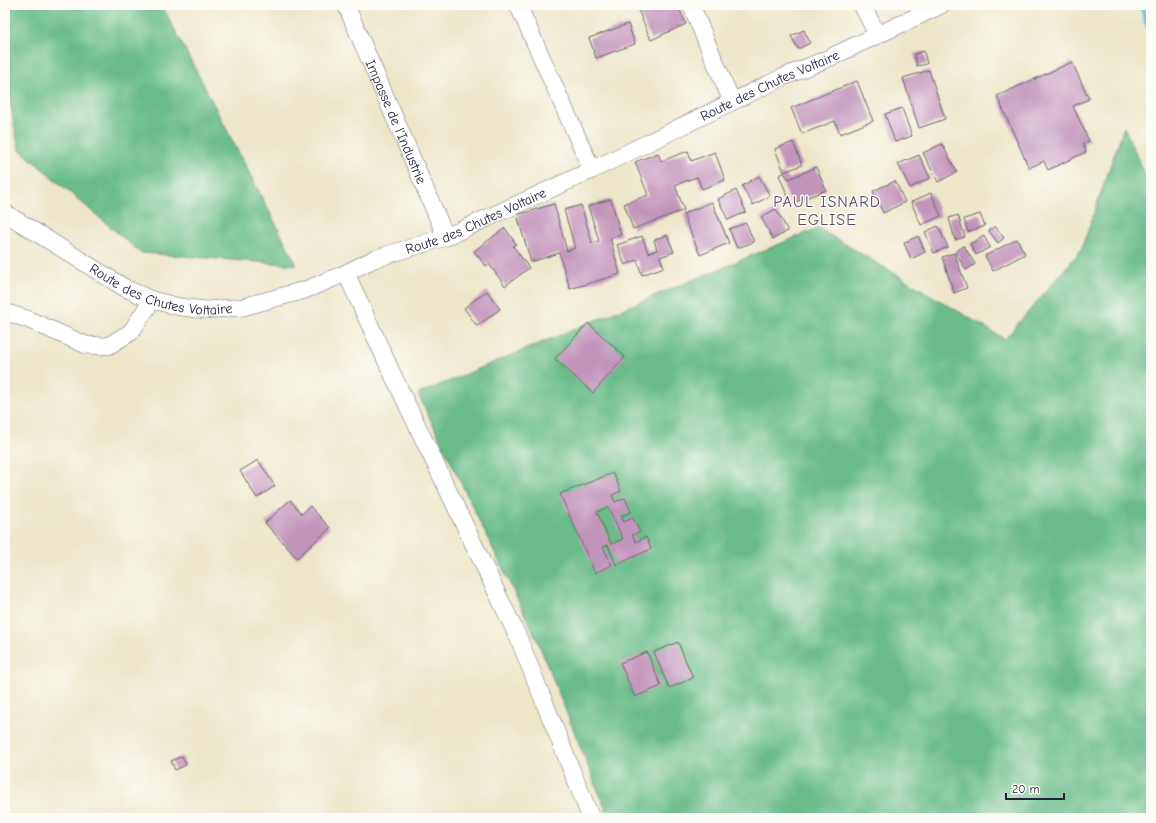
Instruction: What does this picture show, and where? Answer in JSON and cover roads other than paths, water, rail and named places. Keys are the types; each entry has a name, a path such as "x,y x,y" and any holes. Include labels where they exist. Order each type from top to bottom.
{"street":[{"name":"Impasse de l'Industrie","path":"346,5 446,237"},
{"path":"518,5 592,170"},
{"path":"691,5 732,102"},
{"path":"862,5 877,34"},
{"name":"Route des Chutes Voltaire","path":"5,213 125,288 152,300 180,307 206,310 243,307 305,290 346,273 374,259 446,237 592,170 732,102 941,5"},
{"path":"346,273 518,637 592,818"},
{"path":"5,312 27,319 86,346 108,346 131,332 152,300"}],"waterway":[{"path":"1142,5 1151,32"}],"district":[{"name":"PAUL ISNARD EGLISE","path":"827,210"}]}
